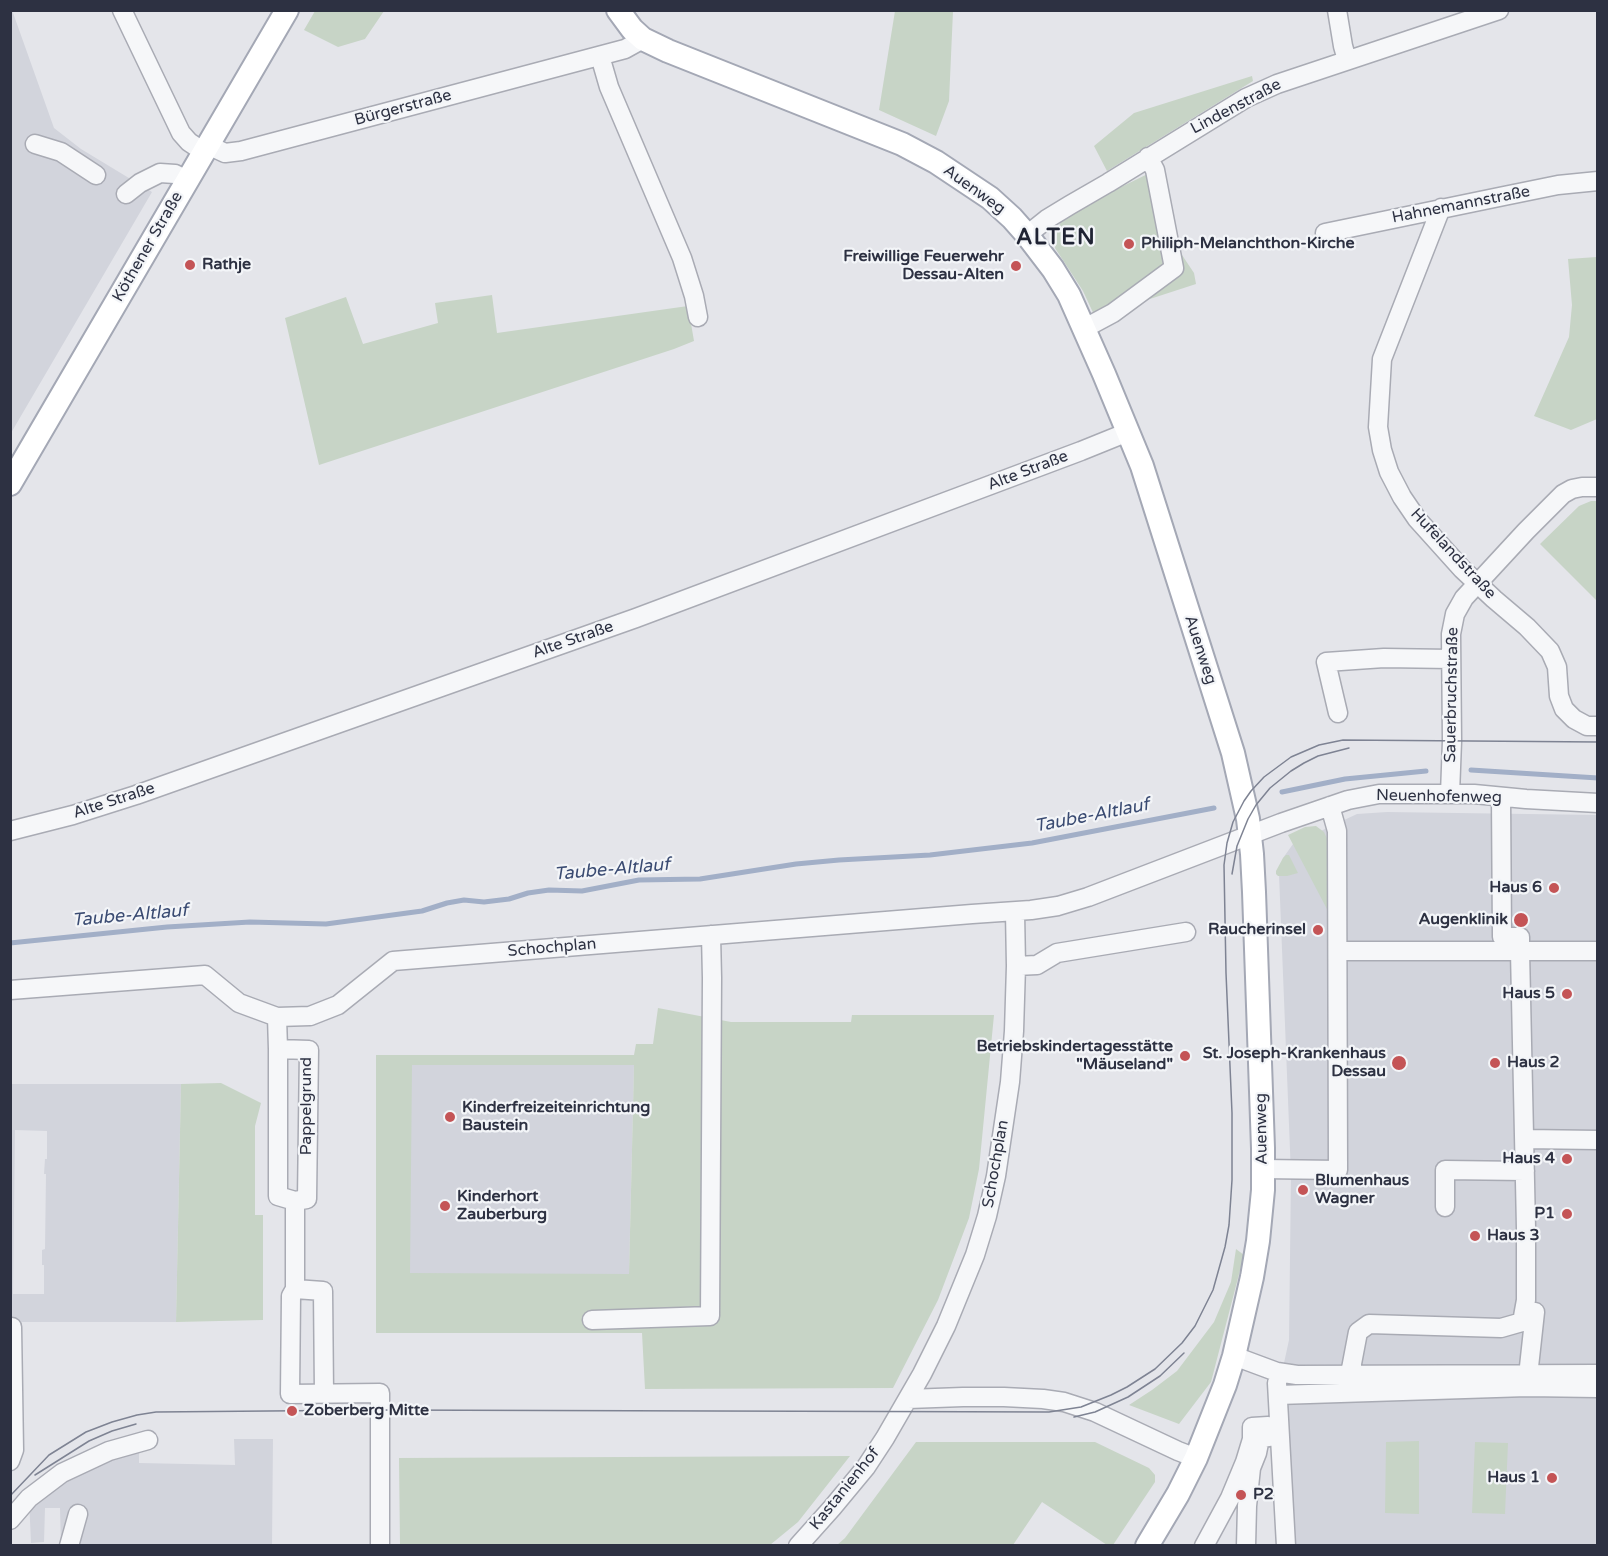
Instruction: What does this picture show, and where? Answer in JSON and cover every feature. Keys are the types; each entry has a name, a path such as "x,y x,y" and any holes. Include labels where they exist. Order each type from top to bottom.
{"main road":[{"name":"Köthener Straße","path":"10,484 287,10"},
{"name":"Auenweg","path":"618,10 632,29 643,39 910,149 936,162 990,198 1027,235 1053,269 1069,295 1142,466 1233,753 1250,835 1263,1169 1258,1241 1234,1356 1196,1458 1178,1494 1147,1545"}],"street":[{"path":"122,10 181,133 189,142 206,148"},
{"path":"1337,10 1347,60"},
{"name":"Lindenstraße","path":"1027,235 1062,209 1246,98 1277,84 1499,10"},
{"name":"Bürgerstraße","path":"206,148 225,153 241,151 626,49 643,39"},
{"path":"600,56 609,87 682,258 698,317"},
{"path":"36,144 61,152 96,175"},
{"path":"1084,328 1113,313 1174,268 1155,170 1148,158"},
{"path":"126,194 159,173 175,174 187,180"},
{"name":"Hahnemannstraße","path":"1325,233 1558,185 1598,181"},
{"name":"Hufelandstraße","path":"1441,208 1382,359 1378,427 1382,450 1389,472 1417,519 1477,584 1527,627 1550,651 1557,667 1559,696 1564,709 1574,719 1587,726 1598,726"},
{"name":"Alte Straße","path":"10,831 73,815 136,795 636,618 1128,432"},
{"name":"Sauerbruchstraße","path":"1450,794 1452,741 1450,659 1455,614 1464,598 1563,494 1582,487 1598,487"},
{"path":"1338,713 1326,662 1384,658 1450,659"},
{"name":"Neuenhofenweg","path":"1250,835 1330,806 1379,794 1450,794 1598,803"},
{"path":"1350,1374 1358,1332 1369,1324 1501,1328 1522,1322 1526,1300 1526,1171 1520,937 1502,937 1501,797"},
{"path":"1263,1169 1338,1170 1337,831 1330,806"},
{"name":"Schochplan","path":"277,1017 310,1016 338,1005 393,961 1015,912 1058,906 1088,897 1250,835"},
{"name":"Schochplan","path":"908,1399 957,1301 975,1255 996,1176 1010,1082 1014,1031 1015,912"},
{"path":"1016,966 1036,965 1057,953 1186,932"},
{"path":"592,1320 710,1316 711,935"},
{"path":"1338,951 1598,951"},
{"path":"10,990 206,975 239,1003 277,1017 278,1049"},
{"name":"Pappelgrund","path":"278,1049 309,1050 307,1199 295,1200 278,1196 278,1049"},
{"path":"1525,1139 1598,1140"},
{"path":"1445,1207 1444,1170 1526,1171"},
{"path":"295,1200 295,1289 291,1296 290,1394 380,1393 380,1545"},
{"path":"295,1289 323,1291 324,1393"},
{"path":"1527,1387 1535,1312"},
{"path":"10,1461 14,1450 12,1327"},
{"path":"1234,1356 1277,1372 1297,1375 1598,1374"},
{"path":"1277,1372 1286,1545"},
{"path":"1278,1395 1527,1387 1598,1388"},
{"path":"908,1399 1004,1397 1064,1402 1095,1412 1196,1458"},
{"name":"Kastanienhof","path":"798,1545 866,1467 908,1399"},
{"path":"1204,1545 1230,1498 1245,1462 1252,1439 1252,1427 1269,1426 1269,1437 1260,1438 1251,1468 1246,1545"},
{"path":"10,1520 29,1498 62,1473 109,1451 148,1440"},
{"path":"69,1545 78,1514"}],"shaded area":[{"path":"12,10 54,128 81,149 152,192 11,433 10,11"},
{"path":"1387,812 1597,815 1597,1545 1282,1545 1279,1386 1289,1340 1291,1175 1279,874 1283,858 1293,844 1357,814"},
{"path":"411,1065 634,1065 629,1274 410,1274"},
{"path":"10,1084 181,1084 176,1322 11,1322","holes":["15,1130 47,1131 47,1159 45,1159 44,1174 46,1174 45,1249 42,1250 44,1294 13,1294"]},
{"path":"234,1439 273,1439 272,1545 61,1545 60,1508 45,1508 44,1542 31,1543 29,1498 139,1443 139,1463 235,1465"}],"green space":[{"path":"315,11 384,11 365,39 338,47 304,30"},
{"path":"895,11 953,11 949,101 936,136 879,110"},
{"path":"1252,76 1253,81 1107,171 1094,146 1134,113"},
{"path":"1164,166 1180,252 1194,273 1196,284 1116,310 1096,319 1083,291 1055,248 1062,218"},
{"path":"1597,257 1597,419 1571,430 1534,416 1569,337 1572,305 1568,259"},
{"path":"492,295 497,333 688,306 694,341 319,465 285,318 346,297 363,344 438,323 435,303"},
{"path":"1597,501 1597,601 1540,544 1579,506"},
{"path":"1316,826 1324,832 1329,843 1328,911 1288,835 1305,827"},
{"path":"1286,855 1289,855 1298,873 1278,876 1276,871"},
{"path":"658,1008 731,1022 851,1022 852,1015 994,1015 979,1169 969,1218 938,1300 893,1388 645,1389 642,1333 376,1333 376,1055 634,1055 636,1044 653,1044","holes":["412,1065 634,1065 629,1274 410,1273"]},
{"path":"221,1083 261,1103 255,1126 255,1215 263,1215 263,1320 176,1322 181,1084"},
{"path":"1236,1249 1244,1255 1211,1382 1179,1424 1129,1405 1177,1371 1214,1322 1231,1282"},
{"path":"1419,1441 1419,1514 1385,1513 1386,1442"},
{"path":"916,1442 1095,1442 1149,1468 1155,1475 1155,1482 1113,1545 1107,1545 1042,1502 1013,1545 837,1545 845,1538"},
{"path":"1475,1442 1508,1443 1505,1514 1472,1513"},
{"path":"850,1456 798,1522 770,1545 400,1545 399,1458"}],"waterway":[{"name":"Taube-Altlauf","path":"1471,770 1598,778"},
{"name":"Taube-Altlauf","path":"1282,792 1345,779 1426,771"},
{"name":"Taube-Altlauf","path":"10,943 167,927 250,922 326,924 422,911 464,900 484,902 549,890 582,891 639,880 700,879 796,864 930,855 1032,843 1214,808"}],"tram line":[{"path":"10,1496 49,1455 86,1432 112,1422 156,1412 380,1410 1049,1412 1081,1407 1111,1395 1155,1369 1182,1343 1195,1326 1213,1290 1225,1247 1232,1180 1232,1113 1224,865 1233,822 1251,791 1264,777 1291,757 1319,745 1343,740 1598,742"},
{"path":"1232,874 1237,846 1248,819 1270,788 1304,763 1318,756 1349,748"},
{"path":"1074,1417 1095,1412 1128,1397 1160,1376 1184,1353"},
{"path":"35,1475 89,1441 136,1424"}],"place":[{"name":"Philiph-Melanchthon-Kirche","path":"1129,244"},
{"name":"Rathje","path":"190,265"},
{"name":"Freiwillige Feuerwehr Dessau-Alten","path":"1016,266"},
{"name":"Haus 6","path":"1554,888"},
{"name":"Augenklinik","path":"1521,920"},
{"name":"Raucherinsel","path":"1318,930"},
{"name":"Haus 5","path":"1567,994"},
{"name":"Betriebskindertagesstätte \"Mäuseland\"","path":"1185,1056"},
{"name":"St. Joseph-Krankenhaus Dessau","path":"1399,1063"},
{"name":"Haus 2","path":"1495,1063"},
{"name":"Kinderfreizeiteinrichtung Baustein","path":"450,1117"},
{"name":"Haus 4","path":"1567,1159"},
{"name":"Blumenhaus Wagner","path":"1303,1190"},
{"name":"Kinderhort Zauberburg","path":"445,1206"},
{"name":"P1","path":"1567,1214"},
{"name":"Haus 3","path":"1475,1236"},
{"name":"Zoberberg Mitte","path":"292,1411"},
{"name":"Haus 1","path":"1552,1478"},
{"name":"P2","path":"1241,1495"}],"district":[{"name":"ALTEN","path":"1056,238"}]}
